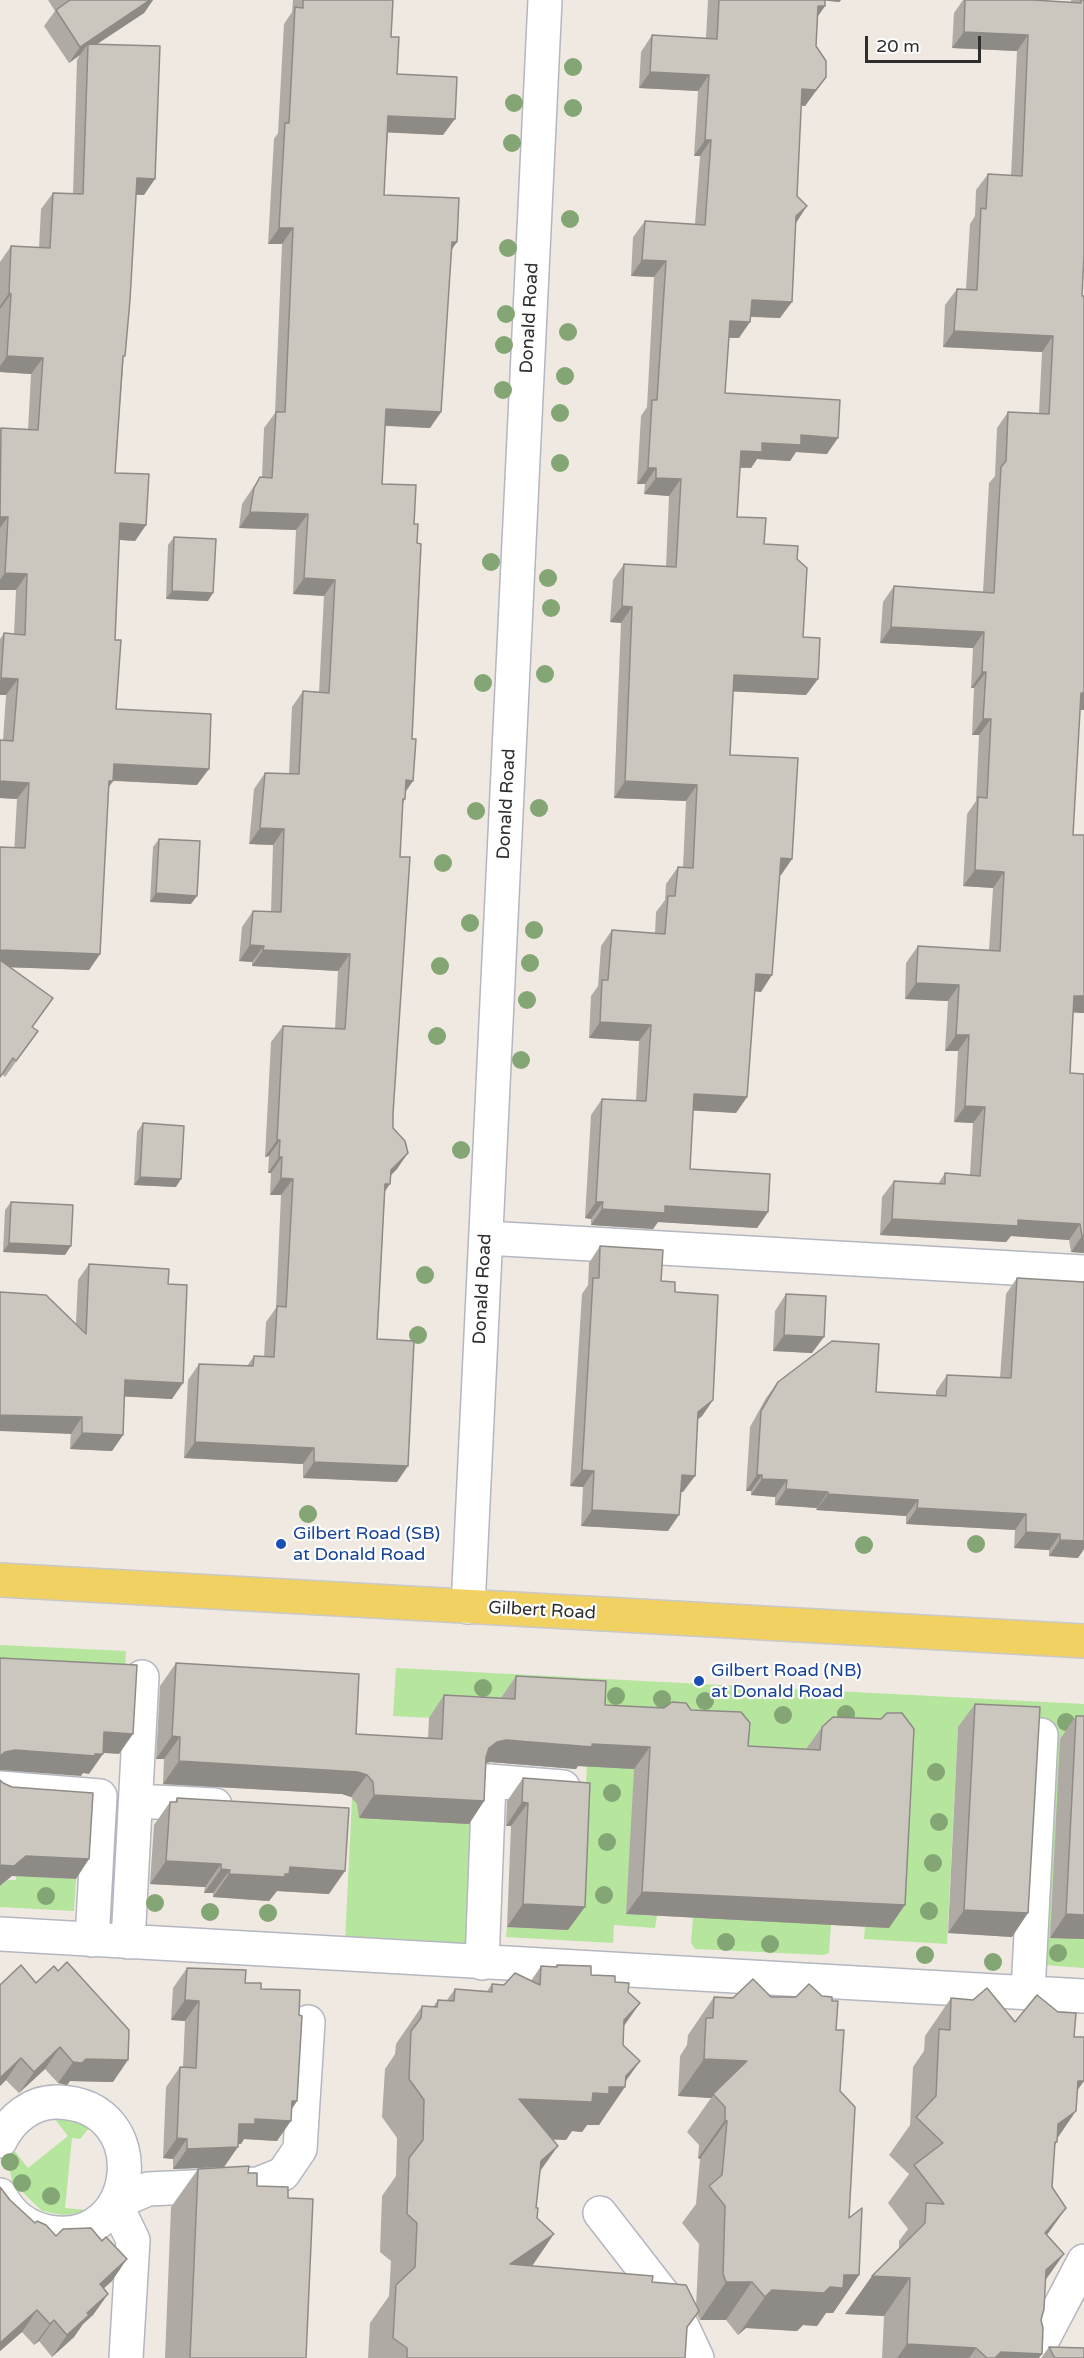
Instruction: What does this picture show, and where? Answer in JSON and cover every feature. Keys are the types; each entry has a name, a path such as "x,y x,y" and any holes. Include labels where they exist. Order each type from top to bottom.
{"main road":[{"name":"Gilbert Road","path":"0,1581 1084,1641"}],"street":[{"name":"Donald Road","path":"468,1607 545,0"},
{"path":"486,1238 1084,1272"},
{"path":"128,1942 142,1677"},
{"path":"1028,1993 1041,1735"},
{"path":"482,1963 489,1781 578,1788"},
{"path":"0,1788 100,1796 92,1940"},
{"path":"136,1801 250,1807"},
{"path":"0,1934 1084,1996"},
{"path":"115,2203 148,2189 258,2184 283,2174 300,2149 308,2022"},
{"path":"0,2141 6,2129 20,2114 35,2106 52,2102 68,2102 85,2106 100,2115 112,2127 121,2142 126,2176 115,2203 98,2222 80,2231 60,2234 39,2231 21,2222 6,2207 0,2195"},
{"path":"115,2203 133,2240 126,2358"},
{"path":"600,2213 673,2307 697,2358"},
{"path":"1033,2358 1084,2261"}],"green space":[{"path":"0,1645 126,1651 122,1739 0,1679"},
{"path":"396,1668 1084,1704 1084,1740 1069,1938 1084,1939 1084,1968 1044,1965 958,1727 947,1944 864,1939 865,1926 889,1927 804,1772 636,1730 627,1914 657,1916 655,1928 614,1925 613,1943 506,1937 507,1927 568,1930 585,1803 590,1704 476,1742 466,1949 345,1942 354,1758 371,1818 473,1720 393,1716"},
{"path":"16,1876 76,1879 74,1911 0,1907 0,1886 8,1880 16,1880"},
{"path":"693,1917 831,1924 829,1953 823,1955 695,1949 691,1943"},
{"path":"50,2113 91,2126 80,2139 72,2138 65,2208 98,2211 62,2215 42,2211 12,2182 7,2153 10,2145 28,2168 68,2136"}],"building":[{"path":"70,0 150,0 80,47 56,10"},
{"path":"303,0 393,0 391,37 399,37 397,74 457,77 455,119 388,116 384,195 459,198 457,242 452,242 441,412 386,409 382,484 416,485 414,524 418,524 417,543 421,544 412,739 416,739 413,781 406,780 405,799 403,799 400,857 410,857 393,1114 393,1128 405,1141 408,1153 391,1170 390,1184 385,1184 377,1339 414,1341 408,1466 314,1462 314,1448 195,1442 199,1364 253,1366 254,1356 274,1357 277,1306 286,1307 293,1179 281,1178 282,1157 279,1157 280,1140 277,1140 283,1026 345,1029 350,954 263,950 264,946 250,945 253,911 281,912 284,829 260,828 265,773 299,774 303,691 329,693 335,580 304,578 308,514 250,512 254,488 260,477 272,478 276,412 285,412 293,228 279,228 285,123 289,123 295,7 303,8"},
{"path":"719,0 825,0 825,6 818,6 816,46 826,61 826,77 816,90 802,89 797,196 807,206 796,216 792,302 752,300 750,322 730,321 725,393 840,400 838,438 801,435 801,445 762,443 762,452 741,451 737,517 766,518 764,544 798,546 797,559 807,568 803,637 820,638 818,679 734,675 730,755 798,758 792,859 781,858 772,975 756,974 747,1097 694,1094 690,1169 770,1174 768,1212 665,1206 665,1213 602,1209 603,1202 596,1202 602,1099 646,1101 651,1025 600,1022 602,980 608,980 612,930 665,934 668,896 675,896 678,867 693,868 697,785 625,781 632,607 622,606 624,564 676,567 681,479 656,478 656,468 648,468 652,400 657,400 666,261 642,260 645,221 705,225 711,140 705,140 709,75 650,72 652,35 717,39"},
{"path":"965,0 1081,3 1081,0 1084,0 1082,296 1084,296 1084,693 1081,693 1073,835 1084,835 1084,996 1074,996 1070,1073 1084,1074 1084,1236 1082,1236 1080,1224 1018,1220 1018,1226 892,1219 894,1181 945,1184 945,1173 980,1176 985,1107 965,1106 969,1035 956,1035 959,985 916,983 918,946 1000,951 1004,872 975,870 978,797 987,798 991,719 983,719 986,672 982,672 984,632 891,627 894,586 994,593 1001,467 1006,461 1008,412 1049,414 1053,336 954,331 957,289 977,290 981,208 986,209 988,174 1022,176 1028,35 964,32"},
{"path":"88,44 160,46 155,179 137,178 130,300 125,356 123,356 115,473 149,474 146,525 120,523 115,640 121,640 116,709 211,714 209,769 114,764 113,781 109,781 100,954 0,950 0,847 25,848 29,783 0,781 0,740 13,741 18,679 1,678 4,633 25,635 27,574 5,573 8,517 0,517 1,428 38,430 43,358 7,356 11,246 50,248 53,193 83,194"},
{"path":"174,537 216,539 213,593 172,591"},
{"path":"159,839 200,841 197,896 156,893"},
{"path":"0,960 53,998 32,1027 38,1031 16,1061 13,1058 0,1077"},
{"path":"143,1123 184,1126 181,1179 140,1177"},
{"path":"11,1202 73,1205 71,1246 9,1243"},
{"path":"600,1246 663,1250 661,1281 675,1282 675,1292 718,1295 713,1400 698,1412 695,1476 682,1475 679,1515 592,1510 594,1471 582,1470 593,1278 599,1278"},
{"path":"89,1264 169,1269 168,1284 187,1285 183,1383 125,1380 123,1435 82,1433 82,1417 0,1415 0,1292 46,1295 86,1334"},
{"path":"1017,1278 1084,1282 1084,1541 1060,1540 1060,1534 1026,1532 1026,1514 917,1508 918,1500 786,1489 787,1480 762,1479 762,1475 757,1475 761,1411 778,1382 832,1341 879,1344 876,1392 946,1396 947,1375 1011,1378"},
{"path":"786,1294 826,1296 824,1337 784,1335"},
{"path":"0,1658 137,1665 133,1734 104,1732 103,1754 95,1754 95,1756 15,1750 5,1752 0,1756"},
{"path":"176,1663 359,1674 356,1734 442,1739 444,1695 515,1699 516,1676 606,1681 605,1705 664,1708 672,1702 686,1703 691,1710 741,1712 750,1723 748,1746 820,1750 822,1727 833,1717 881,1719 887,1713 902,1713 914,1729 905,1905 642,1892 650,1747 592,1744 592,1747 506,1740 497,1742 489,1748 486,1757 484,1801 374,1795 373,1782 367,1775 358,1772 179,1761 180,1737 172,1736"},
{"path":"975,1704 1040,1707 1028,1913 964,1910"},
{"path":"1076,1716 1084,1716 1084,1915 1066,1914"},
{"path":"523,1778 590,1783 585,1907 523,1904 528,1803 522,1802"},
{"path":"0,1780 12,1787 93,1793 89,1859 26,1856 14,1866 0,1865"},
{"path":"177,1798 349,1808 345,1871 290,1867 289,1874 285,1874 285,1877 229,1874 230,1870 221,1869 221,1864 166,1861 170,1802 177,1802"},
{"path":"67,1962 129,2030 128,2060 86,2059 82,2063 73,2062 60,2047 34,2072 21,2058 0,2078 0,1985 21,1965 36,1983 54,1966 58,1971"},
{"path":"557,1965 591,1966 591,1975 615,1976 615,1982 629,1983 628,1992 640,2003 624,2020 623,2045 640,2061 626,2076 625,2087 609,2087 609,2094 593,2093 592,2102 519,2099 558,2146 541,2161 536,2208 538,2208 537,2218 554,2234 510,2264 653,2276 652,2282 686,2285 699,2311 687,2327 685,2358 407,2358 407,2348 393,2338 396,2285 415,2267 417,2223 407,2214 409,2158 423,2140 424,2100 409,2079 411,2031 421,2018 422,2006 437,2007 438,2000 454,2001 455,1989 492,1992 492,1984 504,1985 515,1973 540,1985 541,1966 557,1967"},
{"path":"187,1968 246,1970 245,1983 261,1983 261,1989 300,1990 299,2015 302,2016 297,2101 292,2101 291,2121 255,2119 255,2124 239,2124 238,2147 187,2149 187,2139 177,2138 180,2067 196,2068 199,2001 185,2000"},
{"path":"753,1979 771,1997 796,1997 809,1984 822,1996 832,1997 832,2001 838,2001 836,2030 844,2030 840,2091 855,2107 849,2218 862,2208 859,2275 844,2275 843,2288 830,2287 824,2293 772,2290 765,2297 752,2282 726,2282 723,2274 725,2206 709,2186 722,2175 727,2121 725,2120 725,2107 713,2094 747,2061 704,2059 706,2018 713,2018 714,1997 733,1998"},
{"path":"987,1988 1015,2022 1037,1995 1058,2012 1076,2013 1074,2037 1084,2037 1084,2081 1078,2081 1076,2111 1058,2124 1057,2142 1055,2142 1052,2187 1066,2208 1045,2233 1064,2254 1046,2270 1044,2309 1041,2320 1042,2354 1001,2352 995,2358 987,2358 976,2348 907,2344 910,2278 872,2276 925,2223 926,2203 944,2204 914,2165 943,2143 916,2117 936,2096 939,2029 950,2030 951,1998 973,2000"},
{"path":"249,2166 248,2173 257,2173 257,2186 288,2187 288,2198 313,2199 306,2358 190,2358 198,2169"},
{"path":"0,2187 10,2200 35,2223 37,2221 46,2225 56,2236 63,2229 91,2228 102,2241 106,2237 127,2259 100,2284 108,2294 67,2335 54,2320 50,2324 37,2310 0,2343"},
{"path":"1049,2347 1084,2348 1084,2358 1055,2358"}],"place":[{"name":"Gilbert Road (SB) at Donald Road","path":"281,1544"},
{"name":"Gilbert Road (NB) at Donald Road","path":"699,1681"}]}
